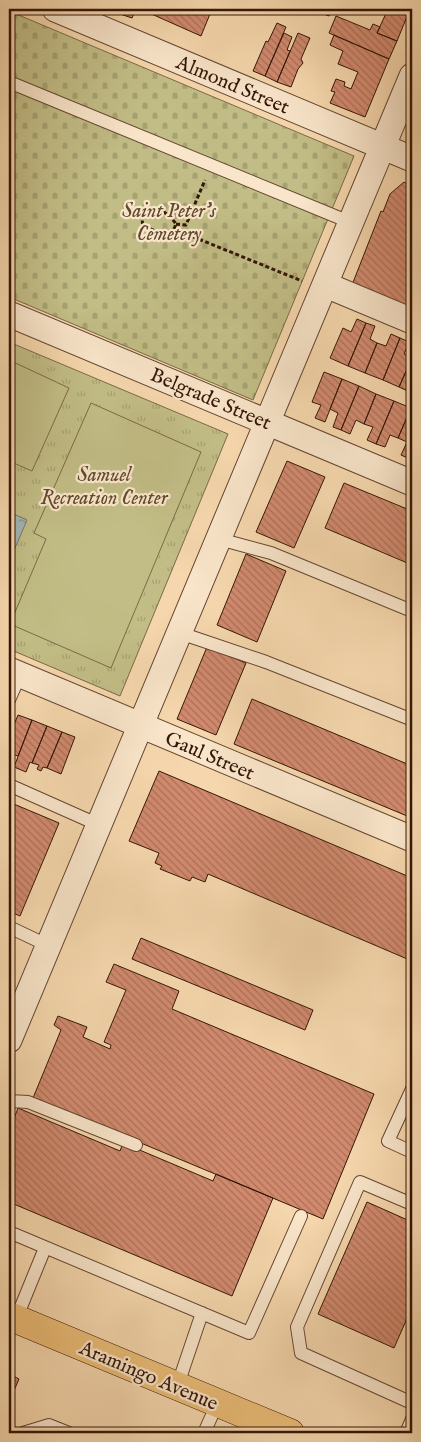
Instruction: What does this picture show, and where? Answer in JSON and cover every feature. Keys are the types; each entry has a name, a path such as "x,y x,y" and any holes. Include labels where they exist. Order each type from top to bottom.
{"main road":[{"name":"Aramingo Avenue","path":"12,1318 290,1433"}],"street":[{"name":"Almond Street","path":"55,9 412,159"},
{"path":"9,1040 269,422 412,76"},
{"path":"325,287 412,321"},
{"name":"Belgrade Street","path":"9,314 412,483"},
{"name":"Gaul Street","path":"15,673 412,839"}],"lane":[{"path":"9,82 352,223"},
{"path":"220,539 271,553 412,611"},
{"path":"180,633 266,662 410,719 412,713"},
{"path":"9,700 15,673"},
{"path":"9,784 99,825"},
{"path":"9,927 49,946"},
{"path":"412,1088 388,1141 412,1152"},
{"path":"9,1101 28,1102 136,1145"},
{"path":"412,1204 360,1182 297,1327 301,1353 412,1403"},
{"path":"9,1232 249,1333 301,1216"},
{"path":"12,1318 46,1248"},
{"path":"177,1387 202,1314"},
{"path":"204,1433 217,1404"},
{"path":"406,1433 412,1419"},
{"path":"22,1433 49,1425 69,1433"}],"path":[{"path":"176,224 174,229 169,232 158,233 143,225 142,219 148,209 156,208 166,212 176,224 186,225 212,165"},
{"path":"174,229 325,287"}],"green space":[{"name":"Saint Peter's Cemetery","path":"9,11 354,156 253,400 9,297"},
{"name":"Samuel Recreation Center","path":"9,342 228,434 120,696 9,649"},
{"path":"9,360 69,388 32,471 9,461"},
{"path":"91,403 201,452 111,668 10,624 46,539 34,533"}],"water":[{"path":"9,512 27,520 9,562"}],"building":[{"path":"122,9 136,9 132,18 120,14"},
{"path":"149,9 212,9 201,36 147,12"},
{"path":"322,9 333,9 329,16 321,13"},
{"path":"388,9 410,9 397,41 377,33"},
{"path":"336,16 370,30 373,24 380,27 377,33 397,41 389,59 329,33"},
{"path":"277,23 286,27 265,76 253,71 266,41 268,42"},
{"path":"284,33 292,37 287,50 290,51 277,82 265,76"},
{"path":"298,33 310,38 301,59 303,63 298,69 291,87 277,82"},
{"path":"334,35 389,59 365,117 330,103 335,92 331,91 336,79 345,82 344,86 351,89 358,72 338,64 343,51 330,45"},
{"path":"404,182 412,187 412,310 352,285 381,211 383,212 390,194"},
{"path":"357,319 366,323 348,366 330,358 343,328 351,332"},
{"path":"366,323 375,326 370,339 377,343 365,373 348,366"},
{"path":"391,334 400,338 383,380 365,373 377,343 386,346"},
{"path":"400,338 409,342 404,354 412,358 399,387 383,380"},
{"path":"412,358 412,393 399,387"},
{"path":"324,372 342,379 325,422 315,418 321,405 312,402"},
{"path":"342,379 359,386 341,430 333,427 338,413 330,409"},
{"path":"359,386 376,394 364,424 356,420 350,434 341,430"},
{"path":"376,394 394,401 376,444 367,440 373,427 364,424"},
{"path":"394,401 411,408 398,438 390,435 385,447 376,444"},
{"path":"411,408 412,454 410,459 401,455 407,442 398,438"},
{"path":"287,461 325,477 294,548 256,532"},
{"path":"344,483 412,511 412,565 325,528"},
{"path":"246,554 286,571 257,642 217,625"},
{"path":"207,647 246,663 216,735 177,719"},
{"path":"252,699 412,766 412,818 234,744"},
{"path":"18,715 32,720 18,756 9,753 9,737"},
{"path":"32,720 47,726 32,763 30,762 26,772 14,767"},
{"path":"47,726 62,732 47,768 43,767 41,771 37,769 39,765 32,763"},
{"path":"62,732 75,737 61,774 47,768"},
{"path":"159,771 412,878 412,961 208,874 205,882 192,877 190,881 160,869 162,866 155,863 159,853 129,841"},
{"path":"9,802 59,823 20,916 9,911"},
{"path":"141,938 313,1010 305,1030 132,959"},
{"path":"114,964 179,991 172,1009 374,1094 323,1219 33,1098 61,1030 54,1025 58,1016 87,1027 83,1037 110,1049 111,1045 104,1042 126,990 106,982"},
{"path":"18,1108 120,1151 123,1143 213,1181 216,1174 273,1198 232,1296 9,1202 9,1132"},
{"path":"367,1202 412,1222 412,1307 394,1348 318,1314"},
{"path":"9,1374 19,1379 9,1402"}]}
